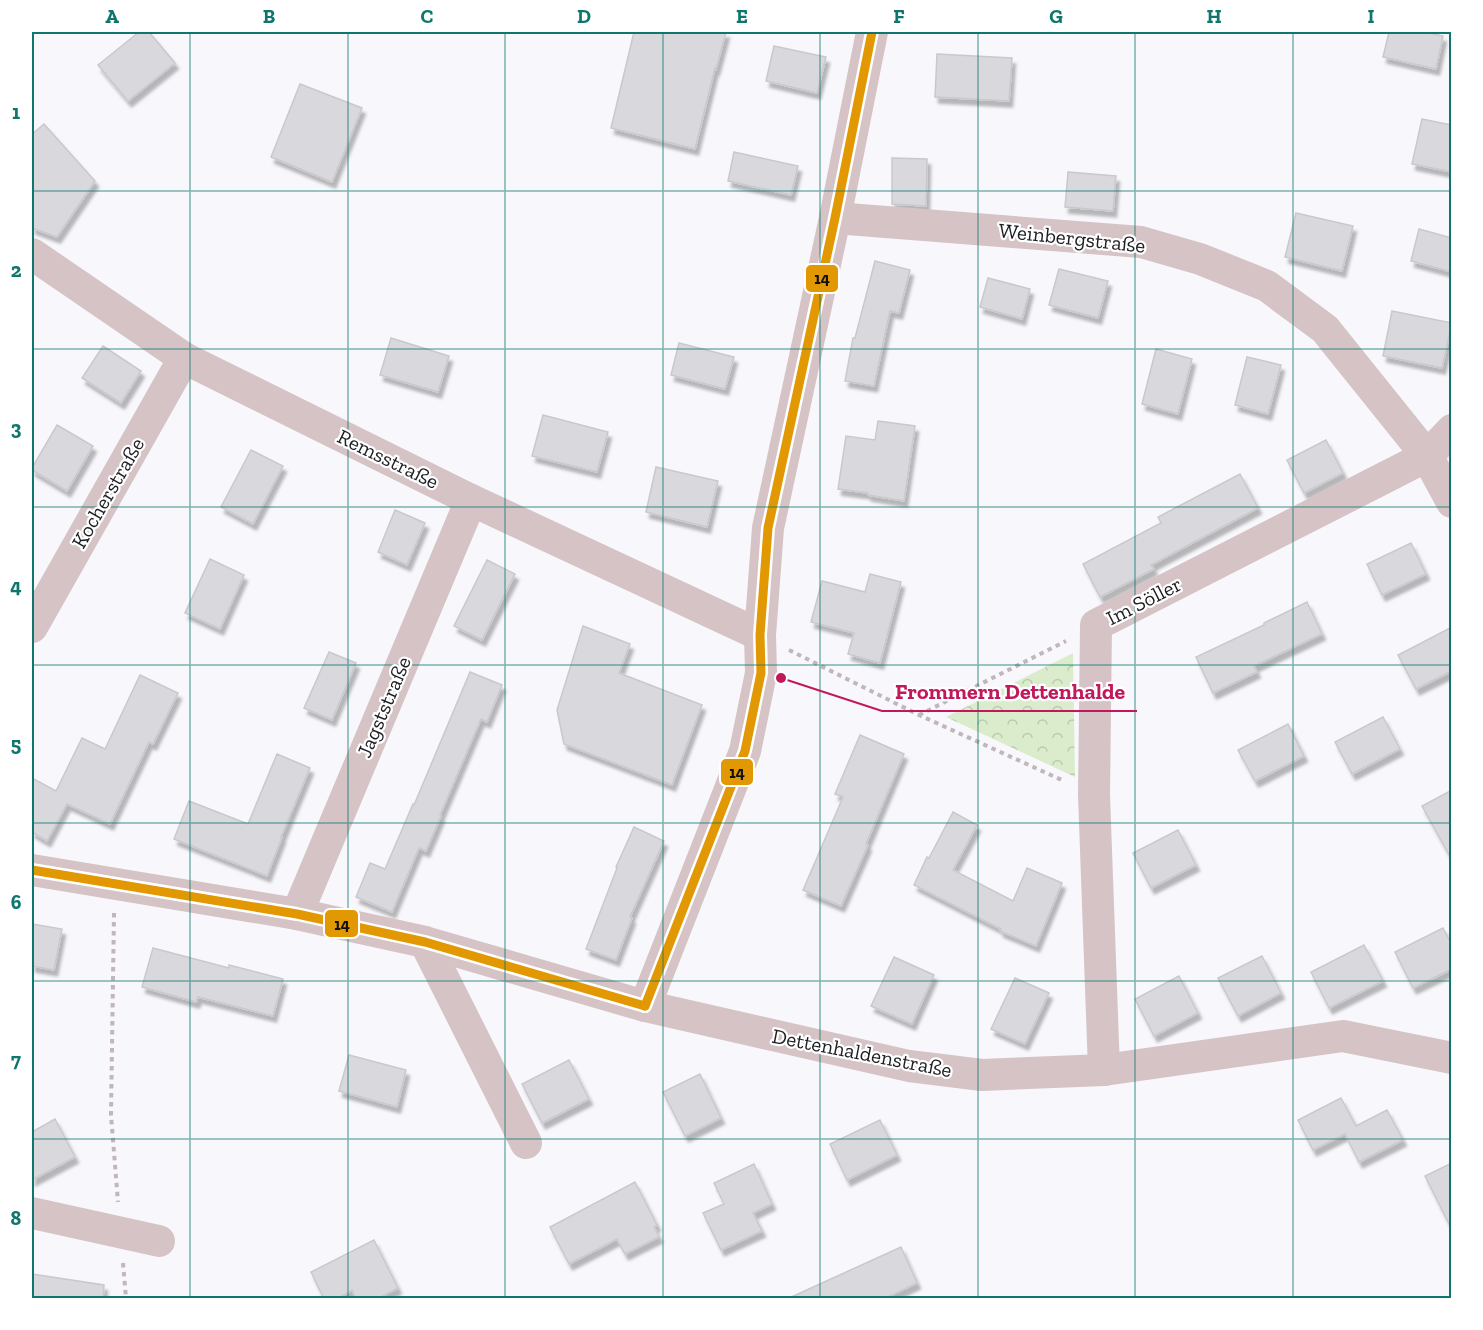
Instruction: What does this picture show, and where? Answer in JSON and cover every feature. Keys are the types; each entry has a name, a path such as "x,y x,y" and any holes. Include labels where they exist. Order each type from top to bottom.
{"street":[{"path":"645,1006 745,751 761,673 760,635 768,528 835,218 872,32"},
{"name":"Weinbergstraße","path":"835,218 1141,242 1200,259 1267,286 1325,329 1427,456 1452,501"},
{"name":"Remsstraße","path":"32,254 184,358 471,500 760,635"},
{"name":"Kocherstraße","path":"32,627 184,358"},
{"name":"Im Söller","path":"1104,1070 1094,795 1096,625 1427,456 1452,430"},
{"name":"Jagststraße","path":"297,914 471,500"},
{"name":"Dettenhaldenstraße","path":"32,870 297,914 424,942 645,1006 909,1066 982,1075 1104,1070 1343,1036 1452,1058"},
{"path":"424,942 526,1143"},
{"path":"32,1214 159,1241"}],"path":[{"path":"919,716 1096,625"},
{"path":"760,635 919,716 1094,795"},
{"path":"111,1115 114,883"}],"green space":[{"path":"1073,653 1075,777 946,717"}],"building":[{"path":"139,32 149,32 175,63 128,101 98,65"},
{"path":"634,32 726,32 695,149 611,128"},
{"path":"1389,32 1424,32 1443,36 1436,69 1383,57"},
{"path":"774,46 826,57 817,93 766,81"},
{"path":"937,54 1012,58 1009,101 935,97"},
{"path":"300,84 362,108 332,182 271,157"},
{"path":"1422,119 1452,125 1452,172 1412,164"},
{"path":"44,124 95,181 57,237 32,228 32,134"},
{"path":"734,152 798,166 791,195 728,181"},
{"path":"892,158 927,159 926,206 892,204"},
{"path":"1068,172 1116,176 1113,211 1065,207"},
{"path":"1296,213 1353,226 1342,271 1285,257"},
{"path":"1419,229 1452,238 1452,272 1411,261"},
{"path":"875,261 910,270 899,313 890,311 874,386 845,381 853,338 855,338"},
{"path":"1059,269 1108,281 1098,318 1049,305"},
{"path":"988,278 1030,289 1022,319 980,307"},
{"path":"1392,311 1452,323 1442,368 1383,356"},
{"path":"391,338 449,356 438,392 380,375"},
{"path":"679,343 734,357 725,389 671,375"},
{"path":"103,346 141,371 121,403 82,378"},
{"path":"1156,349 1192,359 1178,414 1142,404"},
{"path":"1247,357 1281,365 1268,414 1235,405"},
{"path":"543,415 608,432 597,472 532,456"},
{"path":"878,421 915,426 904,501 838,489 846,436 875,440"},
{"path":"57,425 93,446 67,491 32,470"},
{"path":"1326,440 1343,473 1304,493 1287,460"},
{"path":"251,450 283,466 253,524 221,507"},
{"path":"656,467 718,481 707,527 646,512"},
{"path":"1240,474 1258,508 1151,565 1154,569 1100,597 1083,564 1161,523 1158,517"},
{"path":"395,510 425,523 407,565 378,552"},
{"path":"1411,543 1426,574 1382,595 1367,564"},
{"path":"210,559 244,575 220,629 185,613"},
{"path":"487,560 515,574 482,640 454,626"},
{"path":"870,574 901,582 880,663 848,654 854,633 811,622 822,581 865,592"},
{"path":"1307,602 1322,634 1254,666 1257,672 1213,693 1196,657"},
{"path":"583,626 630,644 619,673 702,705 672,785 564,744 557,710"},
{"path":"1452,627 1452,671 1416,689 1398,655"},
{"path":"329,652 356,663 332,720 304,708"},
{"path":"470,672 502,685 487,722 481,719 426,851 419,848 392,912 356,897 370,863 385,869"},
{"path":"140,675 178,693 153,744 149,742 110,824 67,804 47,841 32,832 32,778 56,791 82,738 105,749"},
{"path":"1383,717 1400,749 1352,774 1335,742"},
{"path":"1288,724 1304,756 1255,781 1238,750"},
{"path":"860,735 904,754 841,906 803,890 843,797 835,794"},
{"path":"277,754 310,768 267,876 174,839 189,801 248,824"},
{"path":"1452,790 1452,860 1422,806"},
{"path":"953,812 977,825 953,870 1013,901 1027,868 1062,883 1036,946 1000,931 1001,929 914,885"},
{"path":"634,827 664,841 630,917 632,918 616,960 586,949 616,867"},
{"path":"1178,830 1196,865 1151,888 1133,853"},
{"path":"32,924 62,929 54,970 32,966"},
{"path":"1443,928 1452,945 1452,969 1413,988 1395,952"},
{"path":"1364,945 1383,981 1329,1008 1311,972"},
{"path":"153,948 229,968 229,965 283,979 273,1016 198,997 196,1002 142,987"},
{"path":"1262,956 1281,993 1238,1016 1218,978"},
{"path":"894,957 934,975 912,1024 871,1006"},
{"path":"1179,976 1198,1013 1154,1036 1135,999"},
{"path":"1015,978 1049,993 1025,1044 991,1029"},
{"path":"349,1055 406,1070 397,1107 339,1091"},
{"path":"569,1060 589,1099 542,1123 522,1084"},
{"path":"700,1074 721,1118 685,1136 663,1092"},
{"path":"1341,1098 1356,1126 1387,1110 1403,1140 1359,1162 1345,1134 1313,1150 1298,1120"},
{"path":"55,1119 75,1157 32,1180 32,1132"},
{"path":"880,1120 897,1155 847,1180 830,1144"},
{"path":"1452,1163 1452,1230 1425,1176"},
{"path":"754,1164 772,1204 753,1213 762,1231 721,1250 703,1213 724,1204 714,1183"},
{"path":"635,1182 657,1225 654,1227 659,1237 625,1254 617,1239 569,1264 550,1227"},
{"path":"374,1240 398,1288 377,1299 356,1299 352,1290 337,1299 324,1299 311,1272"},
{"path":"901,1247 917,1283 884,1299 787,1299"},
{"path":"32,1274 104,1285 103,1299 32,1299"}],"transit line":[{"name":"14","path":"645,1006 745,751 761,673 760,635 768,528 835,218 872,32"},
{"name":"14","path":"32,870 297,914 425,942 645,1006"}],"place":[{"name":"Frommern Dettenhalde","path":"781,678"}]}
